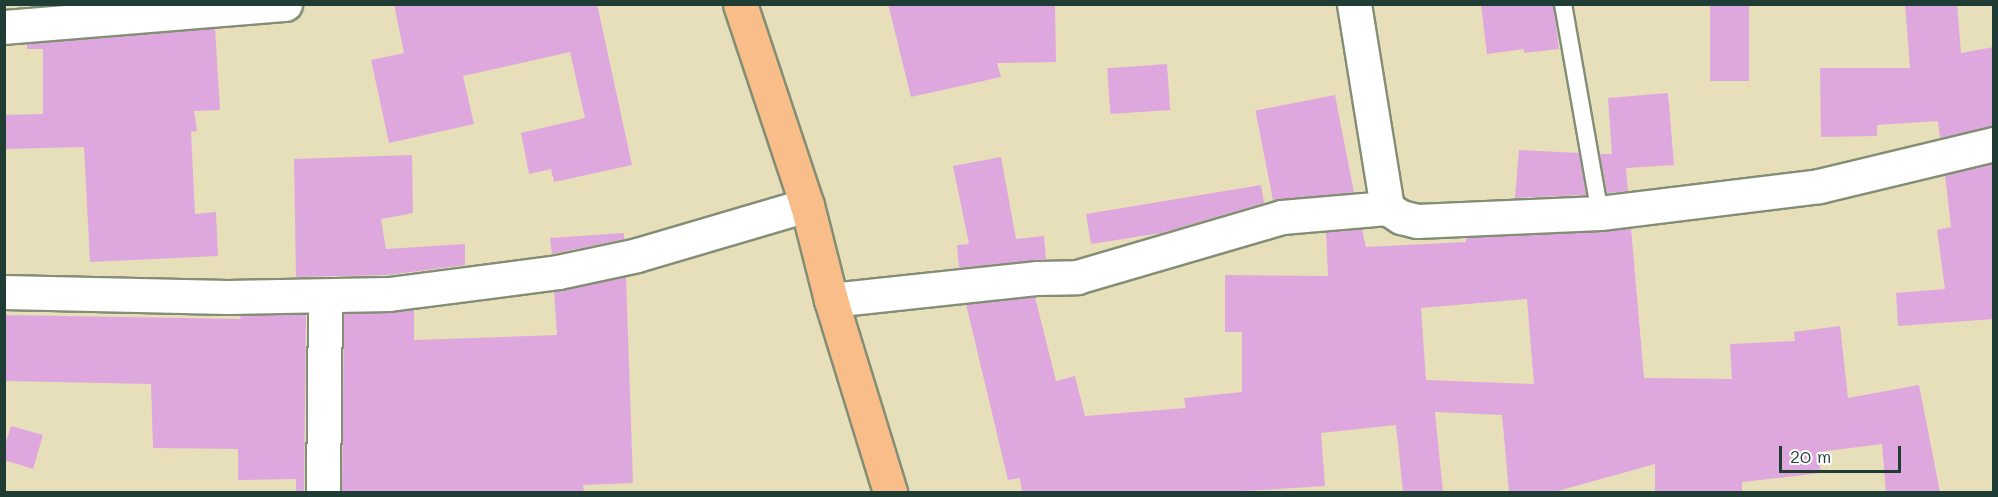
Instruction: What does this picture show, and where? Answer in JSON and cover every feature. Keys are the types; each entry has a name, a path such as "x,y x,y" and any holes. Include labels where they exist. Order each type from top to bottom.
{"main road":[{"path":"740,4 807,205 831,300 890,492"}],"street":[{"path":"4,27 285,4"},
{"path":"1354,4 1387,208"},
{"path":"831,300 1038,278 1077,278 1282,217 1387,208 1401,217 1417,220 1600,213 1819,186 1994,144"},
{"path":"4,292 227,297 389,294 558,272 637,255 807,205"},
{"path":"323,492 325,296"}],"lane":[{"path":"1563,4 1600,213"}],"building":[{"path":"394,4 597,4 632,165 554,182 551,169 529,174 521,133 585,118 570,52 463,76 474,124 389,143 371,60 404,53"},
{"path":"888,4 1055,4 1056,62 997,63 1001,77 911,97"},
{"path":"1481,4 1553,4 1559,49 1524,53 1524,49 1487,54"},
{"path":"1710,4 1749,4 1749,81 1710,81"},
{"path":"1905,4 1957,4 1961,53 1994,47 1994,126 1940,138 1938,121 1877,125 1877,136 1821,137 1820,68 1910,68"},
{"path":"215,28 220,110 194,111 197,131 191,132 195,214 216,212 218,256 90,262 84,147 4,149 4,115 43,114 43,49 27,49 27,44"},
{"path":"1167,64 1170,110 1110,114 1107,68"},
{"path":"1668,93 1674,165 1626,168 1628,191 1607,193 1600,154 1612,154 1608,98"},
{"path":"1335,95 1354,192 1274,208 1255,110"},
{"path":"1519,150 1579,153 1586,195 1515,198"},
{"path":"412,155 413,213 381,219 386,249 465,244 465,265 388,275 296,277 294,159"},
{"path":"1001,157 1016,239 1044,236 1046,259 959,268 957,245 969,244 953,166"},
{"path":"1994,163 1994,319 1898,326 1896,293 1945,289 1937,230 1951,227 1945,175"},
{"path":"1261,185 1264,203 1161,233 1091,244 1086,214"},
{"path":"1631,228 1644,378 1732,379 1730,344 1795,341 1794,332 1840,326 1848,398 1919,385 1940,492 1886,492 1882,444 1818,452 1821,473 1742,482 1742,492 1655,492 1655,464 1554,492 1509,492 1502,415 1435,412 1443,492 1403,492 1396,425 1321,433 1325,486 1228,492 1022,492 1020,478 1008,480 966,304 1035,297 1056,381 1075,376 1085,416 1186,408 1184,398 1242,392 1242,332 1225,332 1225,275 1328,276 1326,232 1362,229 1366,247 1466,242 1466,238","holes":["1527,299 1534,384 1426,380 1421,308"]},
{"path":"624,233 624,239 552,254 550,238"},
{"path":"626,277 633,483 583,485 584,492 342,492 344,314 414,310 414,340 557,335 554,291"},
{"path":"306,314 304,492 296,492 296,479 238,480 238,449 153,448 151,384 4,381 4,315 241,319 240,316"},
{"path":"11,426 43,435 33,469 4,460 4,448"}]}
